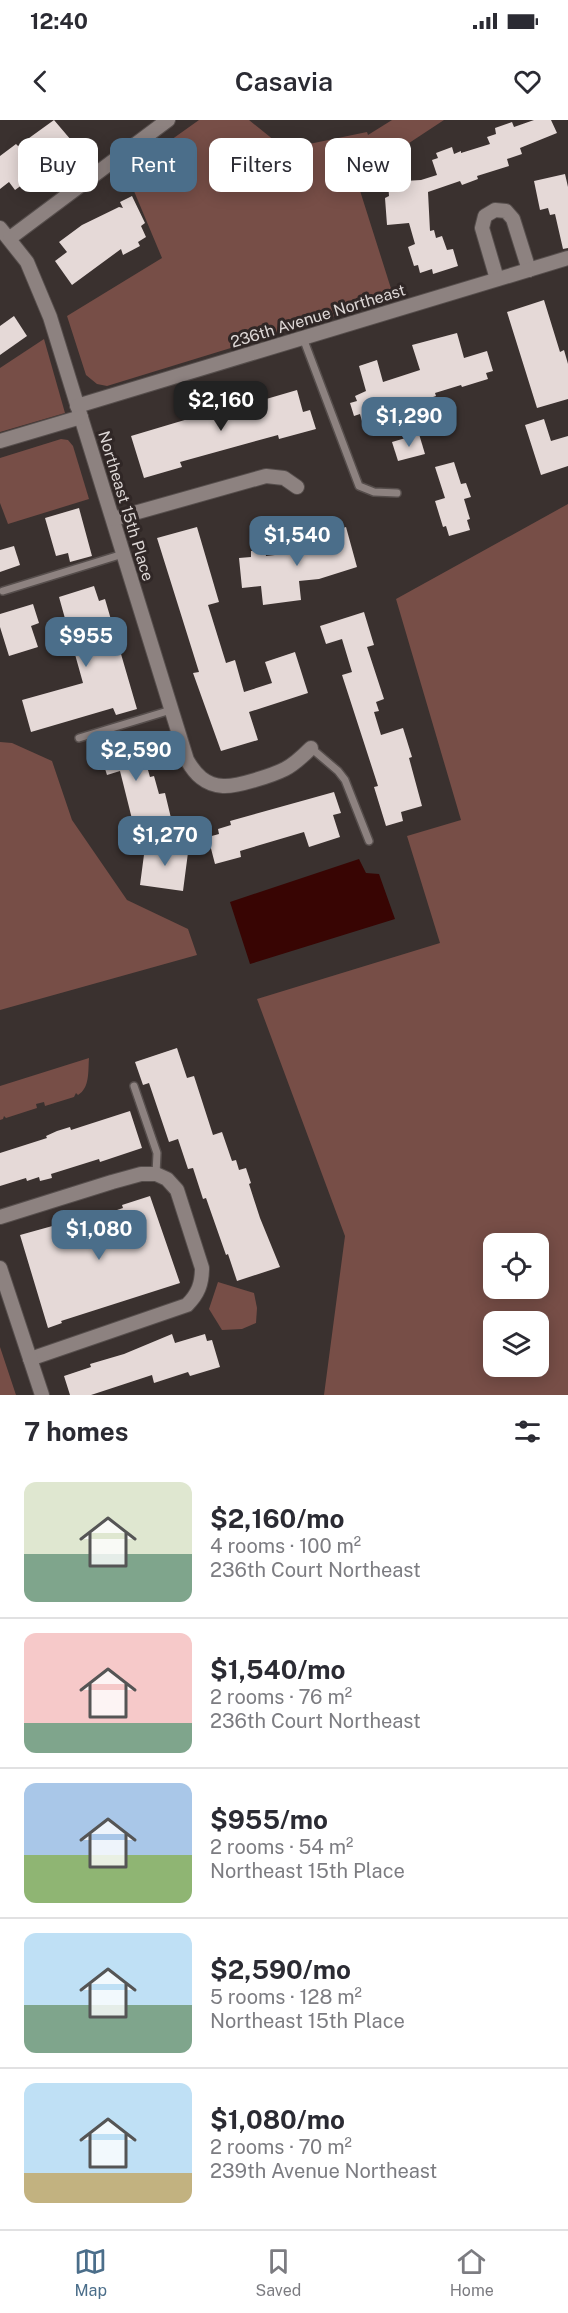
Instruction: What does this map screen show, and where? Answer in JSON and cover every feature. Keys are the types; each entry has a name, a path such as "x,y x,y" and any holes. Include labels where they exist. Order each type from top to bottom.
{"street":[{"path":"10,238 168,120"},
{"path":"498,279 482,228 485,216 495,210 506,211 513,219 529,270"},
{"name":"Northeast 15th Place","path":"0,228 27,262 38,284 188,760 195,773 207,783 223,787 239,784 285,769 311,748"},
{"name":"236th Avenue Northeast","path":"0,441 79,412 303,338 568,258"},
{"path":"112,519 266,476 284,478 297,487"},
{"path":"0,1217 141,1174 156,1174 167,1179 177,1190 202,1268 202,1281 196,1295 187,1305 30,1359"},
{"path":"0,1268 42,1395"}],"lane":[{"path":"303,338 359,486 374,492 397,493"},
{"path":"3,591 123,554"},
{"path":"79,738 172,710"},
{"path":"311,748 345,780 369,841"},
{"path":"134,1086 158,1153 156,1174"}],"shaded area":[{"path":"199,120 249,120 271,138 209,138 209,192 313,192 313,143 325,141 325,192 360,192 394,298 107,386 97,384 86,375 67,316 162,258 134,192 197,192 197,138 174,138"},
{"path":"392,120 444,120 411,142 411,138 338,138 367,132 368,135"},
{"path":"44,339 65,413 0,432 0,368"},
{"path":"61,439 68,440 73,446 89,499 8,524 0,503 0,458"},
{"path":"568,504 568,1395 324,1395 345,1236 257,999 440,943 407,836 461,820 396,599"},
{"path":"0,742 12,743 52,761 72,820 127,900 188,929 197,955 0,1010"},
{"path":"359,859 366,873 379,874 395,919 250,964 230,902"},
{"path":"89,1058 85,1088 78,1095 76,1093 74,1097 45,1106 44,1102 36,1104 37,1108 6,1118 4,1116 0,1120 0,1086"},
{"path":"218,1282 254,1293 257,1308 256,1323 242,1329 222,1330 209,1309"},
{"path":"0,1347 16,1395 0,1395"}],"building":[{"path":"54,120 69,138 29,138"},
{"path":"534,120 551,120 557,133 520,148 522,154 507,159 509,166 477,176 478,179 462,185 460,181 428,192 430,231 434,230 436,238 442,236 447,250 453,249 458,266 433,274 432,269 420,273 418,265 414,266 408,247 415,244 409,223 387,225 385,198 389,196 389,192 411,192 411,181 437,175 432,160 438,158 436,153 452,147 454,154 461,151 461,153 490,144 487,137 496,134 495,128 512,122 514,127"},
{"path":"16,144 18,146 18,188 15,190 9,182 0,189 0,156"},
{"path":"565,174 568,187 568,248 563,249 555,214 550,215 548,208 540,210 534,181"},
{"path":"132,196 145,223 141,226 146,237 138,242 140,246 123,255 121,249 72,285 55,261 67,252 59,242 82,225 119,207 123,208 120,202"},
{"path":"544,300 560,352 564,350 568,364 568,399 537,408 507,312"},
{"path":"14,316 27,336 0,355 0,326"},
{"path":"457,333 464,358 487,351 493,371 486,373 488,379 435,393 436,396 418,402 417,398 391,406 392,412 362,421 360,414 354,416 350,403 357,401 355,396 366,391 359,366 377,360 383,382 420,370 412,345"},
{"path":"297,390 303,412 310,410 316,429 279,439 278,435 180,462 182,467 144,478 131,436 255,399 256,402"},
{"path":"544,419 551,441 568,436 568,466 541,475 525,425"},
{"path":"419,434 425,454 398,461 392,442"},
{"path":"454,462 461,484 466,483 471,497 464,499 470,519 467,520 470,530 449,536 446,526 443,527 435,501 445,498 435,467"},
{"path":"79,508 92,556 70,562 68,553 56,556 45,518"},
{"path":"197,527 219,602 208,605 226,663 235,660 244,692 272,683 265,662 295,652 308,693 249,712 258,740 221,751 193,673 199,672 157,538"},
{"path":"346,527 357,567 319,579 299,581 301,600 263,605 261,586 242,588 239,558 251,557 251,551 265,549 266,556 319,550 315,536"},
{"path":"14,546 20,565 0,572 0,550"},
{"path":"94,586 99,601 105,599 137,709 116,715 113,708 31,732 22,700 83,683 59,597"},
{"path":"33,604 39,623 31,626 38,647 9,656 0,627 0,614"},
{"path":"364,612 374,645 367,647 384,699 376,702 379,711 374,712 381,735 403,728 412,757 409,758 422,806 401,812 403,821 386,826 374,787 378,786 342,675 352,672 342,639 326,644 320,626"},
{"path":"130,737 134,751 142,749 150,777 154,776 159,794 165,793 171,818 134,827 120,771 107,775 98,747"},
{"path":"334,792 341,813 333,815 340,837 309,847 304,832 240,851 241,857 215,864 208,837 219,834 218,829 231,825 230,821"},
{"path":"169,843 189,845 183,891 140,885 145,847 168,850"},
{"path":"177,1048 187,1078 194,1076 213,1135 222,1132 232,1161 236,1160 239,1170 246,1168 260,1218 280,1267 237,1281 206,1198 203,1199 193,1168 188,1169 178,1139 169,1142 149,1083 143,1085 135,1062"},
{"path":"130,1111 142,1148 100,1162 99,1159 51,1174 52,1178 40,1181 39,1177 27,1181 26,1178 0,1186 0,1153 47,1138 46,1136 57,1131 70,1127 71,1130"},
{"path":"150,1196 180,1283 61,1321 62,1323 48,1328 20,1235 74,1220 75,1223 84,1221"},
{"path":"172,1334 175,1343 205,1334 207,1341 212,1340 220,1367 190,1376 188,1372 154,1383 152,1375 91,1395 70,1395 64,1376"}]}
